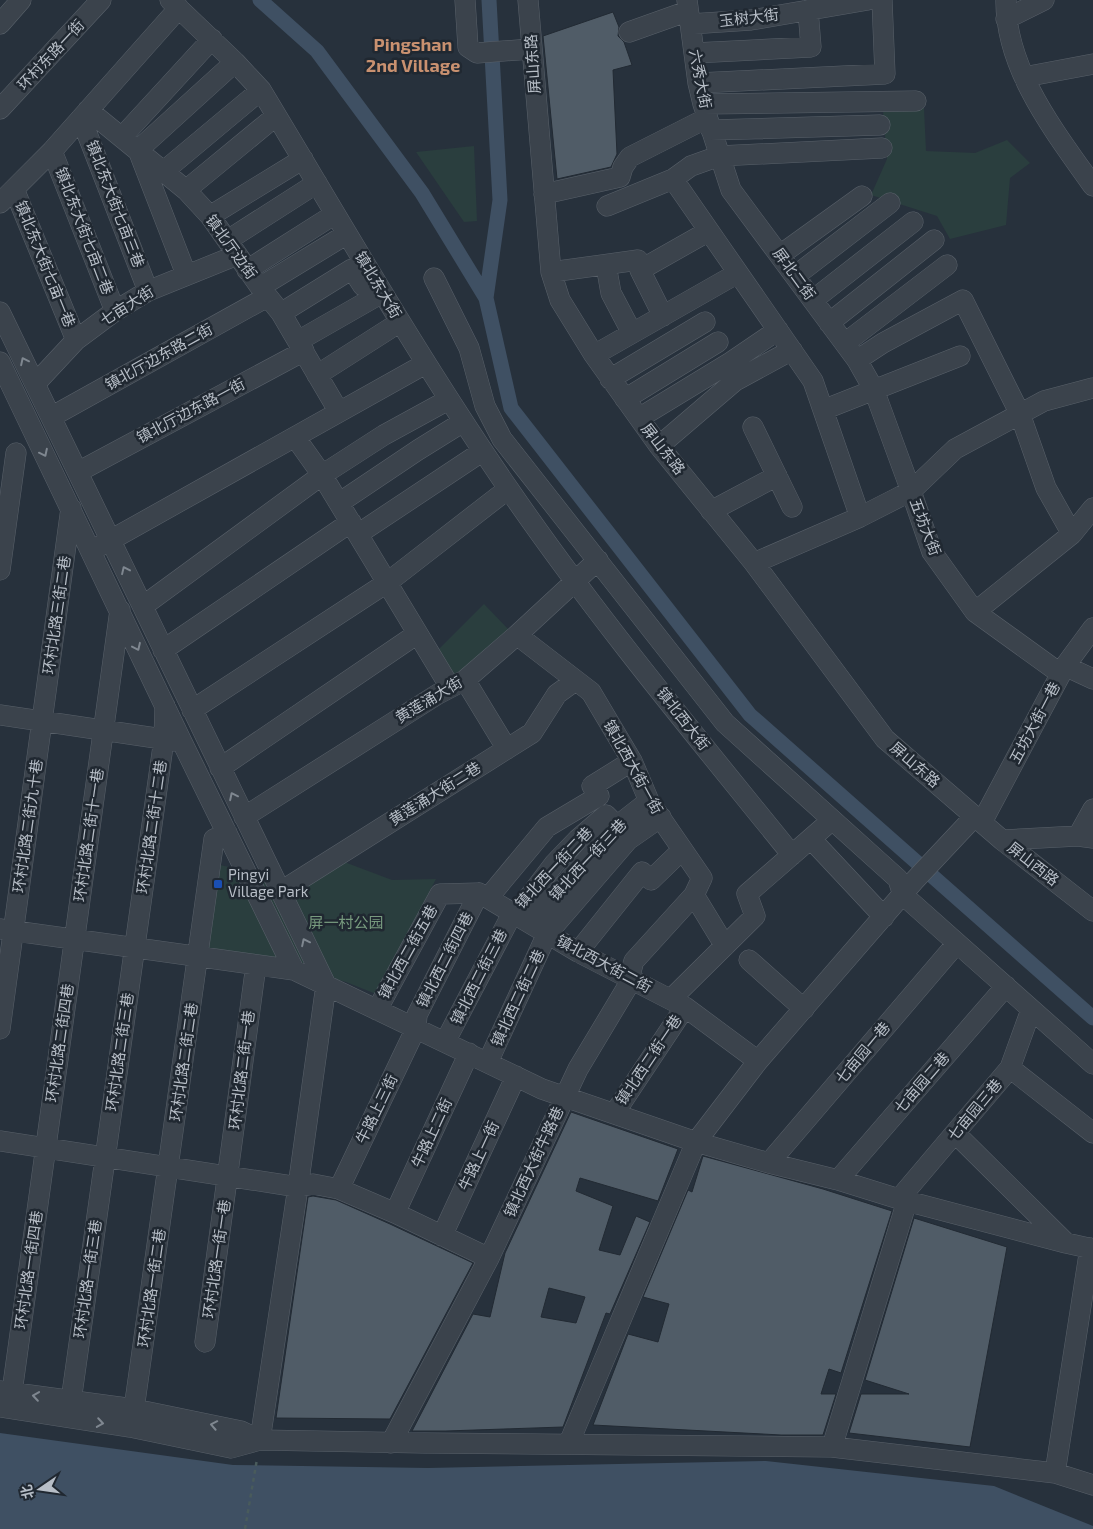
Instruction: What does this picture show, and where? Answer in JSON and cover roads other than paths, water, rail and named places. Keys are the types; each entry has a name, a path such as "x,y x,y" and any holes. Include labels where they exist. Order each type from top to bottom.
{"street":[{"path":"0,24 21,0"},
{"name":"环村东路一街","path":"0,109 101,0"},
{"path":"465,0 468,47 477,53 523,50"},
{"name":"屏山东路","path":"528,0 523,50 544,194 551,272 560,300 610,379 659,446 754,563 885,739 978,819"},
{"name":"玉树大街","path":"629,32 688,12 751,20 862,0"},
{"path":"698,83 886,74 882,0"},
{"path":"1044,0 1006,9 1014,55 1024,77 1058,136 1093,186"},
{"path":"0,203 52,151 85,114 175,4"},
{"name":"镇北东大街","path":"175,4 235,62 260,90 425,364 508,489 574,582"},
{"path":"694,53 811,48 808,10"},
{"name":"六秀大街","path":"688,12 698,83 719,156"},
{"path":"122,137 212,39"},
{"path":"186,274 138,150 235,62"},
{"path":"1024,77 1093,64"},
{"path":"164,171 260,90"},
{"path":"544,194 620,177 623,167 630,158 707,117 916,101"},
{"name":"镇北厅边街","path":"85,114 122,137 164,171 186,190 210,216 281,313 339,412"},
{"name":"镇北东大街七亩三巷","path":"85,114 148,290"},
{"path":"186,190 276,116"},
{"path":"707,117 880,125"},
{"path":"607,206 673,179 691,166 719,156 882,148"},
{"name":"镇北东大街七亩二巷","path":"52,151 115,311"},
{"name":"屏北二街","path":"719,156 731,190 857,360 874,390"},
{"path":"210,216 302,159"},
{"path":"673,179 813,381 860,517"},
{"path":"237,255 317,183"},
{"name":"镇北东大街七亩一巷","path":"14,189 76,340"},
{"path":"780,255 862,196"},
{"path":"795,276 890,203"},
{"path":"237,255 336,214"},
{"path":"813,300 913,222"},
{"path":"640,270 709,231"},
{"name":"镇北厅边东路二街","path":"51,417 264,292 347,234"},
{"path":"829,323 934,240"},
{"name":"七亩大街","path":"35,384 76,340 115,311 148,290 237,255"},
{"path":"551,272 638,260 640,270 663,316"},
{"path":"606,265 611,293 632,333"},
{"path":"844,343 947,265"},
{"path":"281,313 352,269 363,286 378,286"},
{"path":"594,355 738,273"},
{"path":"434,278 469,348 485,406 502,439 725,722 908,888 957,943 1093,1064"},
{"name":"镇北厅边东路一街","path":"78,472 301,346 378,286"},
{"path":"691,300 731,362"},
{"path":"857,360 883,343 963,300 1020,414 1046,488 1072,534"},
{"path":"0,312 326,986 260,1440"},
{"path":"317,375 400,322"},
{"path":"610,379 705,322"},
{"path":"639,418 731,362 778,330"},
{"path":"625,399 718,342"},
{"path":"659,446 735,381 792,350"},
{"path":"823,410 960,356"},
{"path":"0,362 120,610"},
{"path":"91,550 425,364"},
{"name":"五坊大街","path":"874,390 932,552 975,612 1063,670 1093,679"},
{"path":"754,563 860,517 911,491 956,449 1044,401 1091,391"},
{"path":"142,606 322,475 384,435 448,400"},
{"path":"0,570 16,453 24,412"},
{"path":"340,503 463,422"},
{"path":"753,427 792,507"},
{"path":"295,437 340,503 417,634 507,749"},
{"path":"163,650 354,528 483,451"},
{"path":"0,468 16,453"},
{"path":"712,511 777,476"},
{"path":"192,710 388,582 508,489"},
{"name":"环村北路三街二巷","path":"42,721 71,508"},
{"path":"975,612 1072,534 1093,508"},
{"name":"黄莲涌大街","path":"244,817 458,684 517,635 598,560"},
{"name":"镇北西大街","path":"574,582 792,855"},
{"name":"环村北路二街十二巷","path":"120,610 165,706 173,740 135,948"},
{"name":"环村北路二街十一巷","path":"74,939 120,610"},
{"name":"五坊大街一巷","path":"570,1443 696,1142 758,1061 908,888 944,847 978,819 1063,670 1093,628"},
{"path":"220,768 417,634"},
{"name":"镇北西大街一街","path":"517,635 591,692 632,761 649,801 702,878 694,895"},
{"name":"黄莲涌大街二巷","path":"280,892 532,733 557,694 575,680"},
{"path":"0,715 173,740 226,833 294,970"},
{"name":"环村北路二街九十巷","path":"0,1029 7,930 42,721"},
{"name":"镇北西二街四巷","path":"416,1028 418,1015 483,896 547,827 600,796 592,786 632,761"},
{"name":"镇北西一街三巷","path":"539,929 617,826 649,801"},
{"path":"1002,840 1086,837 1093,809"},
{"name":"镇北西一街二巷","path":"513,912 519,910 554,864 606,814 617,826"},
{"path":"539,929 628,840 661,817"},
{"name":"屏山西路","path":"978,819 1093,911"},
{"path":"792,855 832,820"},
{"name":"环村北路二街二巷","path":"169,1166 214,839 226,833"},
{"path":"811,838 884,917"},
{"path":"578,952 642,872 651,880 682,850"},
{"name":"镇北西二街一巷","path":"614,1114 678,1003 725,946 755,916 747,894 792,855"},
{"name":"镇北西二街五巷","path":"377,1010 440,894 483,896"},
{"path":"694,895 725,946"},
{"name":"镇北西大街牛路巷","path":"391,1443 489,1258 578,1069 632,979 631,971 634,961 694,895"},
{"name":"镇北西大街二街","path":"483,896 578,952 678,1003 758,1061"},
{"name":"镇北西二街三巷","path":"445,1042 513,912"},
{"name":"镇北西二街二巷","path":"488,1062 539,929"},
{"path":"7,930 294,970 542,1089 696,1142 838,1180 903,1200 1092,1249 1055,1473"},
{"name":"环村北路二街四巷","path":"46,1148 74,939"},
{"name":"七亩园一巷","path":"769,1163 957,943"},
{"name":"环村北路二街三巷","path":"106,1157 135,948"},
{"path":"749,960 804,1009"},
{"name":"环村北路二街一巷","path":"229,1175 256,965"},
{"name":"七亩园二巷","path":"838,1180 1006,986"},
{"name":"七亩园三巷","path":"903,1200 955,1133 1010,1068 1031,1010"},
{"name":"牛路上三街","path":"339,1189 416,1028"},
{"name":"牛路上二街","path":"394,1213 469,1053"},
{"path":"1010,1068 1093,1133"},
{"name":"牛路上一街","path":"442,1236 516,1076"},
{"path":"955,1133 1066,1243"},
{"path":"0,1141 298,1187 313,1184 339,1189 489,1258"},
{"name":"环村北路一街四巷","path":"4,1396 46,1148"},
{"name":"环村北路一街三巷","path":"71,1400 106,1157"},
{"name":"环村北路一街二巷","path":"134,1409 169,1166"},
{"name":"环村北路一街一巷","path":"205,1342 229,1175"},
{"path":"832,1447 903,1200"},
{"path":"4,1396 71,1400 134,1409 241,1431 260,1440"},
{"path":"4,1396 130,1427 231,1448 260,1440 832,1447 1055,1473 1093,1485"}],"water":[{"path":"0,1433 233,1465 428,1468 766,1461 994,1486 1093,1526 1093,1529 0,1529"}],"waterway":[{"path":"260,0 317,51 422,193 486,298"},
{"path":"489,0 500,200 486,298 511,408 750,715 1093,1018"}],"place":[{"name":"Pingyi Village Park","path":"218,884"}],"district":[{"name":"Pingshan 2nd Village","path":"413,55"}],"park label":[{"name":"屏一村公园","path":"346,923"}]}
